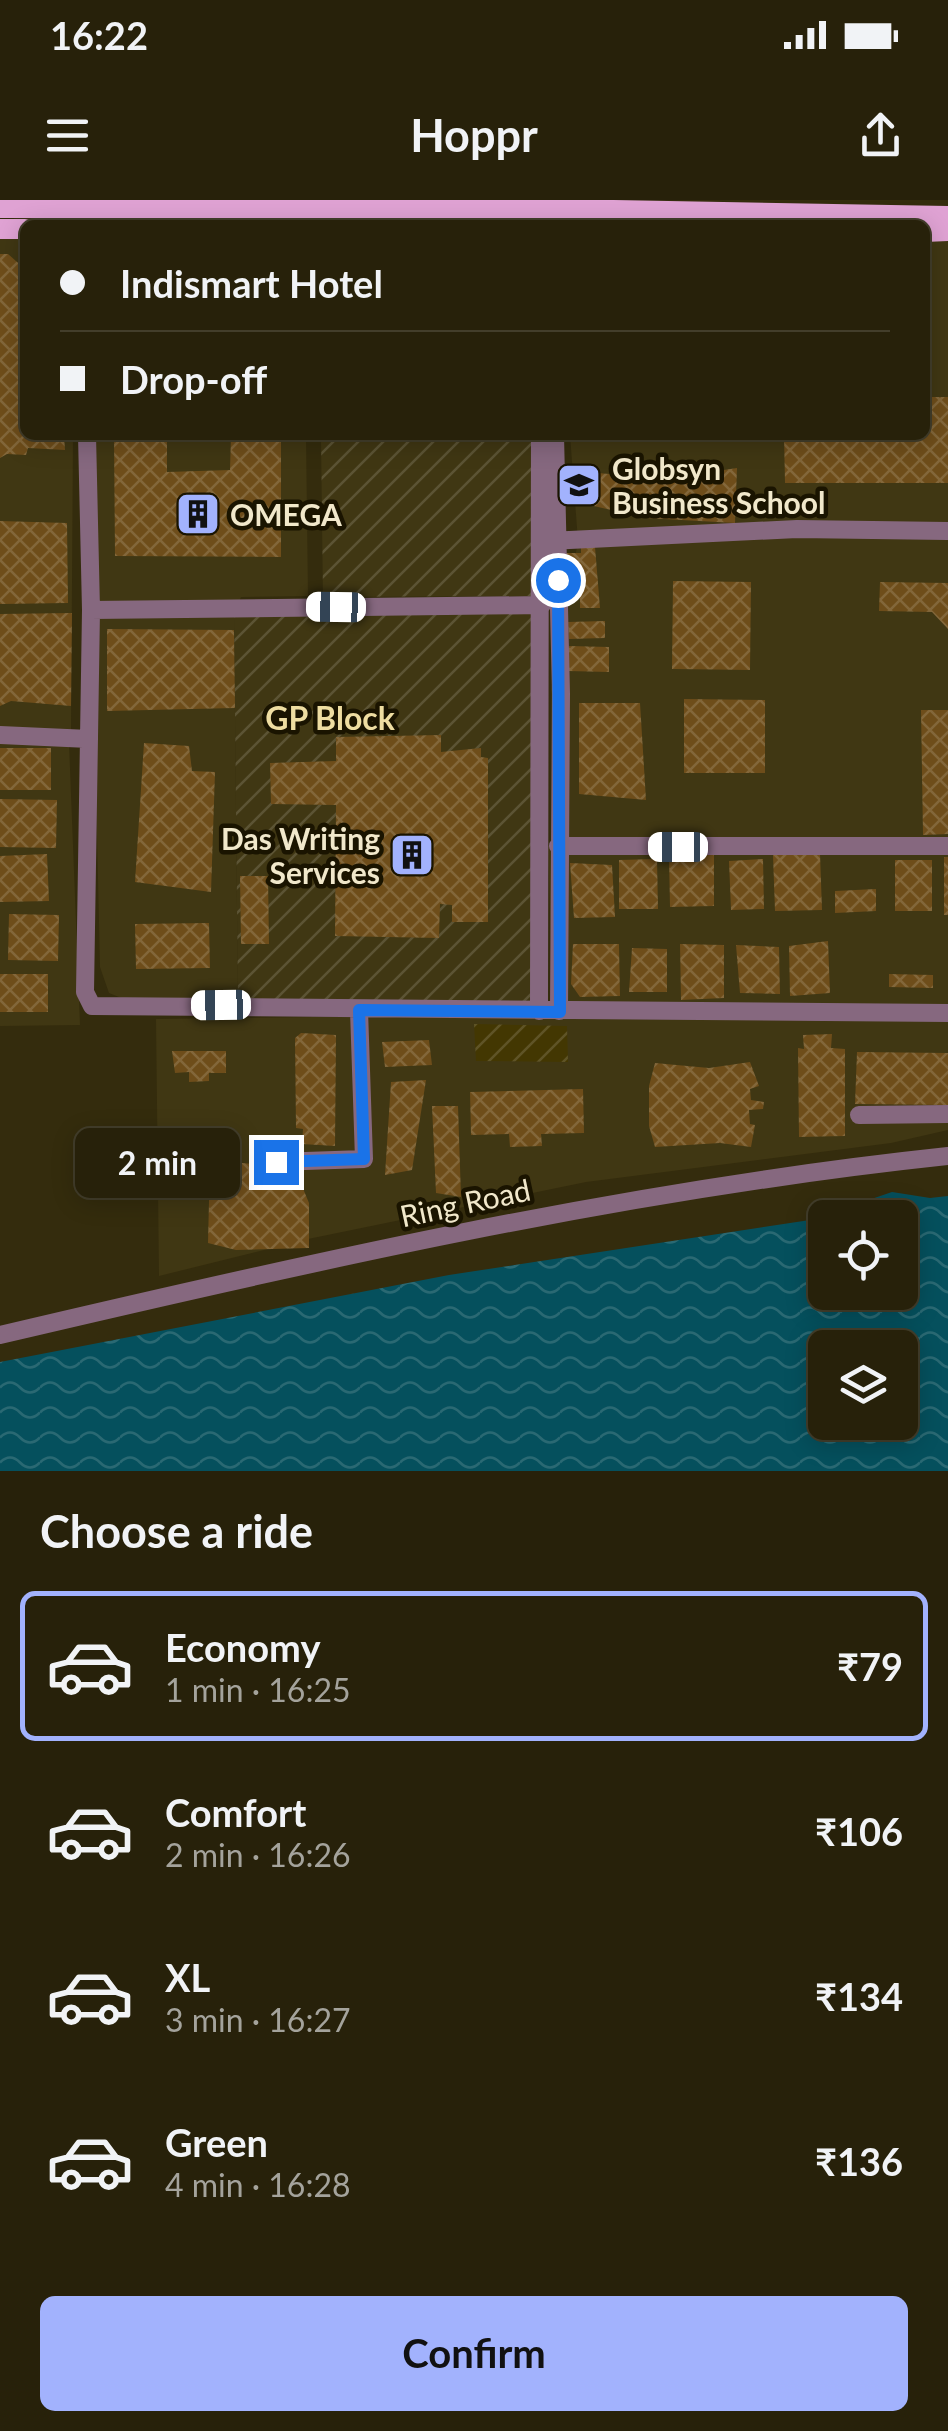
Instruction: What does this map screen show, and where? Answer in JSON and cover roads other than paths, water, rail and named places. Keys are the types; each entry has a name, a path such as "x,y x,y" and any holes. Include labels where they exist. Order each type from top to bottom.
{"main road":[{"path":"0,208 97,217 548,211 948,216"}],"street":[{"path":"86,440 91,610 85,992 92,1006 263,1004 359,1010 948,1013"},
{"path":"540,440 549,541 560,1012"},
{"path":"538,1011 542,605 555,440"},
{"path":"549,541 798,529 948,531"},
{"path":"91,610 542,605"},
{"path":"0,736 89,730"},
{"path":"558,846 948,846"},
{"path":"276,1162 364,1159 359,1010"},
{"path":"859,1115 948,1114"},
{"name":"Ring Road","path":"0,1334 228,1279 599,1203 948,1156"}],"water":[{"path":"892,1192 930,1198 948,1196 948,1471 0,1471 0,1362 449,1275 808,1220 808,1310 918,1310 918,1200 869,1200"}],"place":[{"name":"Globsyn Business School","path":"579,485"},
{"name":"OMEGA","path":"198,514"},
{"name":"Das Writing Services","path":"412,855"}],"district":[{"name":"GP Block","path":"330,717"}]}
